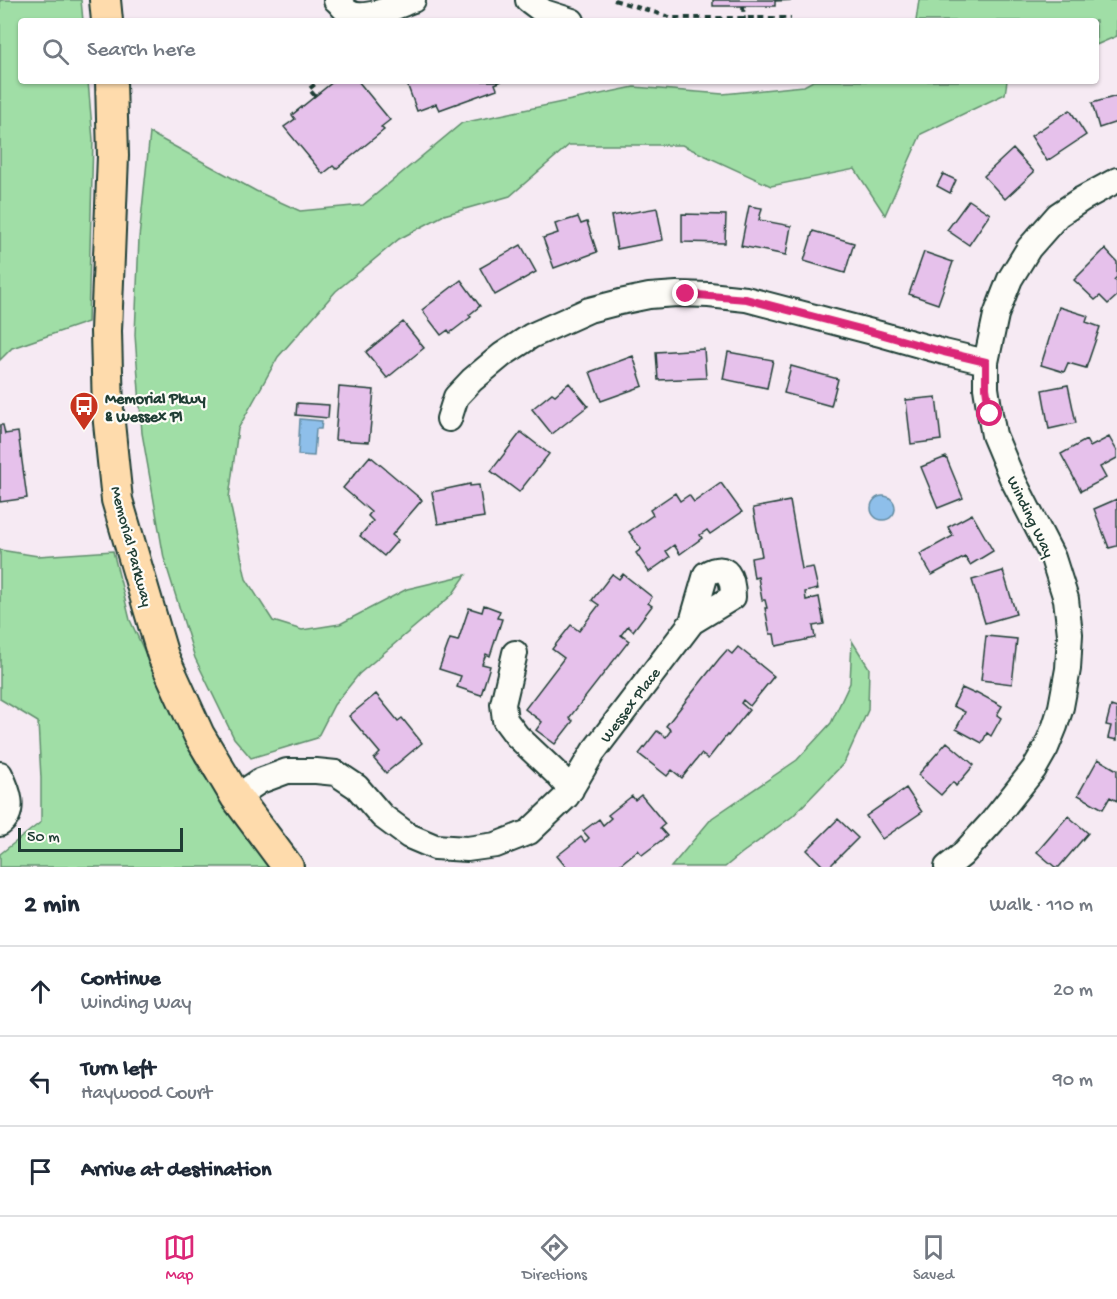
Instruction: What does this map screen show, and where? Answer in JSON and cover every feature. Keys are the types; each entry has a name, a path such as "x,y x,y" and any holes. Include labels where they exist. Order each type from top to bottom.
{"main road":[{"path":"105,0 107,18"},
{"name":"Memorial Parkway","path":"111,84 113,156 106,331 108,413 117,500 163,656 199,735 236,796 288,867"}],"street":[{"path":"336,0 347,12 366,16 413,0"},
{"path":"528,0 544,12 563,18"},
{"name":"Winding Way","path":"947,867 962,855 992,822 1034,770 1046,748 1054,726 1068,669 1070,634 1066,599 1053,558 1012,478 994,435 986,388 986,362 996,315 1010,279 1029,248 1058,215 1117,180"},
{"path":"449,419 456,397 472,380 502,355 531,336 589,310 650,296 677,294 746,299 986,362"},
{"name":"Wessex Place","path":"236,796 260,781 287,771 336,773 357,787 382,816 434,857 496,845 529,832 567,796 592,752 692,622"},
{"path":"515,653 503,704 506,720 517,735 571,790"},
{"path":"0,774 8,791 10,809 0,824"}],"path":[{"path":"614,0 673,18"},
{"path":"743,6 744,18"},
{"path":"315,84 309,89 315,96"}],"green space":[{"path":"0,0 81,0 83,18 18,18 18,84 88,84 93,140 88,322 12,348 0,360"},
{"path":"919,0 1117,0 1117,36 1099,44 1099,18 916,18"},
{"path":"808,84 1007,84 1005,94 921,134 885,215 855,169 771,186 682,145 569,145 510,196 444,215 399,239 336,291 278,357 238,429 229,498 246,579 273,621 302,630 340,624 407,589 466,575 452,595 359,674 334,705 317,738 251,758 234,738 195,658 164,558 142,433 135,335 139,238 150,133 256,191 300,211 363,205 462,123 634,87 723,94"},
{"path":"0,550 38,556 113,551 130,620 199,769 274,867 0,867 0,854 41,822 41,778 38,722 0,699"},
{"path":"852,641 869,668 868,710 844,763 793,816 725,867 671,867 712,818 797,760 831,723 850,683"}],"water":[{"path":"300,419 322,421 321,429 316,429 314,456 298,455"},
{"path":"883,496 888,497 894,503 894,513 888,519 883,520 878,519 872,513 871,508 872,503 878,497"}],"building":[{"path":"713,0 796,0 775,1 775,6 713,6"},
{"path":"330,84 360,84 390,120 381,127 384,130 336,169 333,166 323,174 284,127 295,119 292,115"},
{"path":"407,84 495,84 497,89 439,110 436,104 417,111"},
{"path":"1117,96 1117,122 1099,128 1092,103"},
{"path":"1070,110 1086,135 1047,161 1031,136"},
{"path":"1013,149 1034,172 1005,199 984,176"},
{"path":"943,174 956,180 950,193 937,186"},
{"path":"969,200 990,214 969,245 947,230"},
{"path":"749,206 762,208 759,220 791,226 786,255 741,246"},
{"path":"657,208 663,240 617,249 611,216"},
{"path":"682,214 726,215 725,243 682,242"},
{"path":"578,217 581,224 587,222 597,252 554,268 543,238 558,233 555,224"},
{"path":"813,231 854,243 845,273 804,261"},
{"path":"521,245 536,272 495,295 480,268"},
{"path":"1105,249 1117,262 1117,277 1114,280 1117,282 1117,296 1108,304 1100,296 1095,300 1074,280"},
{"path":"924,252 953,262 938,304 909,294"},
{"path":"461,280 480,306 469,315 471,317 450,333 448,330 441,335 422,310"},
{"path":"1059,307 1088,316 1086,322 1100,327 1086,368 1068,363 1064,372 1041,365"},
{"path":"403,322 424,348 387,378 366,352"},
{"path":"704,349 706,378 658,380 656,352"},
{"path":"728,352 773,360 767,388 723,379"},
{"path":"633,356 643,386 601,401 590,372"},
{"path":"791,366 838,379 831,406 784,393"},
{"path":"569,383 588,406 552,434 532,409"},
{"path":"1068,385 1076,423 1049,429 1042,390"},
{"path":"339,387 374,390 369,442 335,440"},
{"path":"936,397 941,440 911,444 906,400"},
{"path":"297,403 329,405 328,418 296,415"},
{"path":"0,425 3,425 5,434 18,432 27,498 0,502"},
{"path":"521,432 549,454 519,492 491,471"},
{"path":"1109,437 1117,451 1117,458 1100,467 1106,478 1081,491 1061,454 1086,440 1090,447"},
{"path":"370,456 422,500 392,535 398,540 384,556 360,536 373,521 368,516 371,512 343,488"},
{"path":"946,457 963,498 938,508 921,467"},
{"path":"721,483 742,512 710,534 707,530 700,535 702,538 680,554 674,545 666,551 670,557 649,572 636,553 641,549 629,532 653,515 650,510 675,493 680,501 689,495 694,502"},
{"path":"470,484 470,486 479,485 484,517 438,524 432,492"},
{"path":"1117,499 1117,546 1109,548 1094,509"},
{"path":"790,501 802,569 813,567 818,589 805,592 806,600 819,597 824,624 813,626 815,638 776,646 774,634 770,634 765,608 767,608 765,600 762,600 758,577 754,578 751,558 762,556 753,508"},
{"path":"972,514 993,551 970,565 965,557 932,575 920,554 953,536 948,527"},
{"path":"1003,571 1016,614 985,623 972,580"},
{"path":"612,574 619,579 623,574 652,597 648,603 652,606 633,631 628,626 621,635 629,641 569,718 573,721 555,744 536,730 542,722 525,709 564,658 552,649 571,625 579,631 599,605 592,600"},
{"path":"484,605 500,611 497,618 502,619 490,656 486,654 482,664 490,666 481,695 457,687 461,676 439,669 450,639 458,641 469,608 482,612"},
{"path":"986,636 1017,639 1012,684 981,680"},
{"path":"738,647 774,676 750,706 743,700 741,703 749,710 708,759 701,754 682,778 672,770 667,776 639,754 657,731 666,737 671,730 666,726 719,659 727,650 732,654"},
{"path":"962,688 975,694 976,692 1002,706 997,715 1001,718 991,736 987,733 982,743 956,729 965,712 953,706"},
{"path":"376,694 398,721 402,718 422,743 386,773 374,759 380,753 349,716"},
{"path":"1111,706 1117,708 1117,740 1108,738 1111,726 1106,725"},
{"path":"947,742 974,765 956,786 953,782 941,795 918,775"},
{"path":"1098,759 1117,770 1117,801 1110,797 1103,809 1078,795"},
{"path":"906,788 922,812 882,839 866,816"},
{"path":"641,795 665,824 660,828 667,836 642,855 638,850 617,867 566,867 557,856 581,837 585,842 589,838 583,831 599,819 603,825 611,818 608,815 632,796 635,800"},
{"path":"1068,816 1088,833 1059,867 1055,867 1037,852"},
{"path":"838,819 858,838 829,867 824,867 807,850"}],"place":[{"name":"Memorial Pkwy & Wessex Pl","path":"84,432"}],"route":[{"path":"686,294 746,299 986,362 986,388 990,414"}]}
